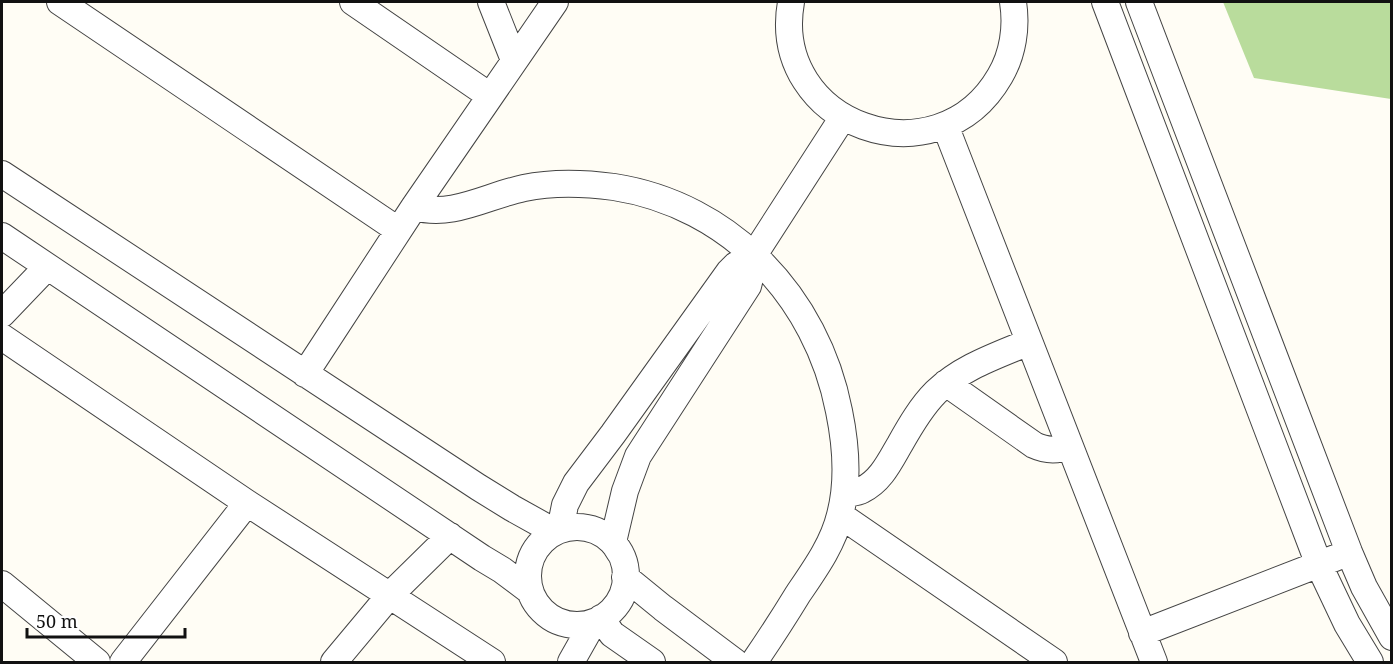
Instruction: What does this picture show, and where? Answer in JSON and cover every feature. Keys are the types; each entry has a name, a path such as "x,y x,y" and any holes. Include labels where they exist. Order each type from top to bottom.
{"street":[{"path":"60,2 398,230"},
{"path":"352,2 490,96"},
{"path":"491,2 514,60"},
{"path":"305,374 398,230 555,2"},
{"path":"791,2 789,28 792,46 797,63 816,94 828,107 860,126 897,134 935,129 953,122 983,99 1005,68 1011,50 1014,31 1013,2"},
{"path":"1105,2 1319,565 1347,624 1370,663"},
{"path":"1139,2 1349,552 1364,587 1392,637"},
{"path":"571,663 597,621 614,608 622,594 623,565 613,542 625,491 638,456 748,286 754,255 843,117"},
{"path":"945,125 1154,663"},
{"path":"2,174 478,487 512,508 557,531"},
{"path":"414,207 434,211 460,208 525,188 554,185 584,184 614,187 672,203 690,211 724,231 754,255 783,286 801,312 828,369 843,428 846,462 842,504 833,537 821,560 754,663"},
{"path":"2,236 502,570 530,591"},
{"path":"557,531 576,483 614,434 729,272 736,265 754,255"},
{"path":"2,314 47,267"},
{"path":"2,337 248,503 492,663"},
{"path":"842,504 877,478 889,464 924,405 946,383 966,369 1029,342"},
{"path":"946,383 1034,445 1048,450 1070,446"},
{"path":"123,663 248,503"},
{"path":"842,504 1054,663"},
{"path":"597,621 573,625 560,622 537,604 530,591 528,574 532,557 541,542 557,531 574,527 587,528 601,533 612,542 623,565 663,608 735,663"},
{"path":"334,663 390,595 450,536"},
{"path":"1143,633 1349,552"},
{"path":"2,584 97,663"},
{"path":"597,621 652,663"}],"green space":[{"path":"1223,2 1391,2 1391,99 1254,78"}]}
